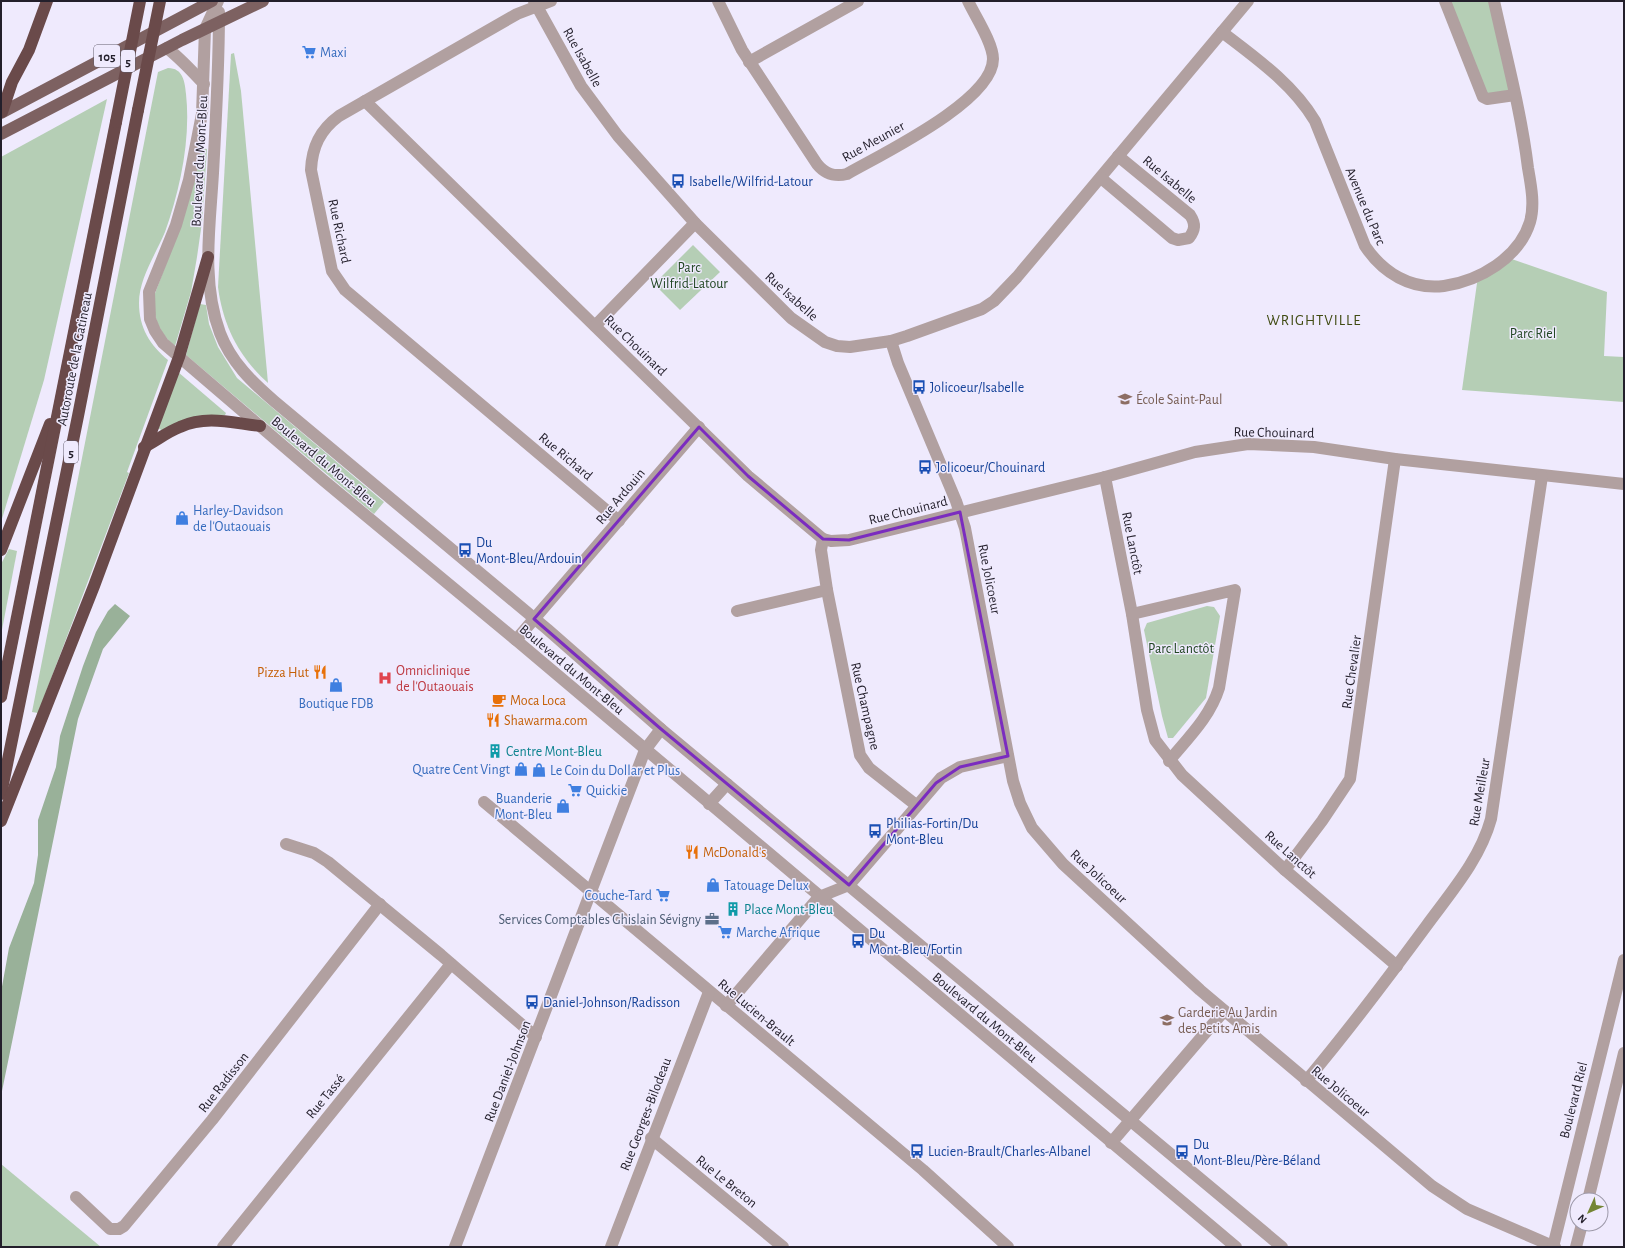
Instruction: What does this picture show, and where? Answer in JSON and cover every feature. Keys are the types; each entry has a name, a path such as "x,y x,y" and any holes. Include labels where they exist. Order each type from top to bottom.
{"highway":[{"path":"2,112 12,82 29,50 48,1"},
{"name":"Autoroute de la Gatineau","path":"1,697 140,1"},
{"name":"Autoroute de la Gatineau","path":"1,794 160,1"},
{"path":"1,821 89,601 144,447 179,357 208,257"},
{"path":"1,550 62,391"},
{"path":"144,447 176,428 199,421 218,420 260,426"}],"main road":[{"name":"105","path":"2,112 212,1"},
{"path":"219,24 263,1"},
{"name":"105","path":"1,134 167,48 205,29 219,24"}],"street":[{"name":"Boulevard du Mont-Bleu","path":"218,1 219,24 215,137 208,257 211,297 216,321 225,344 242,370 268,396 534,619 661,729 1282,1247"},
{"name":"Boulevard du Mont-Bleu","path":"218,1 205,29 204,84 199,130 189,180 176,225 153,279 148,298 150,319 155,331 163,343 323,480 516,640 1236,1247"},
{"name":"Rue Richard","path":"551,1 536,4 517,14 329,123 318,139 312,159 311,170 332,271 345,290 619,521"},
{"name":"Rue Meunier","path":"718,1 749,62 817,164 823,171 839,176 847,174 941,121 984,80 993,64 992,51 968,1"},
{"path":"749,62 858,1"},
{"name":"Rue Isabelle","path":"536,4 590,101 627,146 695,223 791,318 825,342 837,346 850,347 891,341 966,316 982,309 994,301 1017,277 1101,178 1248,1"},
{"path":"1445,1 1482,97 1487,99 1515,95"},
{"name":"Avenue du Parc","path":"1222,32 1286,85 1305,105 1315,121 1365,246 1373,258 1395,277 1409,283 1437,287 1456,284 1478,276 1506,257 1517,247 1525,234 1530,221 1531,190 1524,132 1494,1"},
{"path":"167,48 186,63 204,84"},
{"name":"Rue Chouinard","path":"365,101 748,476 823,539 835,541 849,540 1105,477 1195,452 1248,444 1314,447 1395,459 1624,484"},
{"name":"Rue Isabelle","path":"1101,178 1172,238 1178,240 1189,238 1193,232 1194,226 1190,215 1118,156"},
{"path":"595,326 695,223"},
{"name":"Rue Jolicoeur","path":"891,341 898,363 960,512 965,528 1013,781 1026,817 1040,838 1063,864 1224,1011 1432,1186 1453,1201 1553,1247"},
{"name":"Rue Ardouin","path":"516,640 699,427"},
{"name":"Rue Chevalier","path":"1285,870 1322,821 1350,779 1395,459"},
{"name":"Rue Meilleur","path":"1306,1081 1360,1016 1397,966 1469,868 1486,837 1491,819 1542,476"},
{"name":"Rue Lanctôt","path":"1105,477 1132,614 1154,740 1169,761 1285,870 1397,966"},
{"name":"Rue Champagne","path":"823,539 821,550 827,590 860,755 870,768 916,805"},
{"path":"737,611 827,590"},
{"path":"1132,614 1235,590 1219,688 1215,702 1208,714 1169,761"},
{"name":"Rue Daniel-Johnson","path":"454,1247 536,1037 645,750 661,729"},
{"path":"726,1006 819,897 849,885 933,786 949,772 960,767 1008,756"},
{"path":"709,804 727,784"},
{"name":"Rue Lucien-Brault","path":"484,802 917,1165 1008,1247"},
{"path":"286,844 314,853 380,904 536,1037"},
{"name":"Rue Radisson","path":"76,1197 110,1229 120,1230 212,1120 380,904"},
{"name":"Boulevard Riel","path":"1553,1247 1624,960"},
{"name":"Rue Tassé","path":"223,1247 451,964"},
{"name":"Rue Georges-Bilodeau","path":"611,1247 709,992"},
{"path":"1111,1143 1224,1011"},
{"path":"1590,1192 1624,1054"},
{"name":"Rue Le Breton","path":"652,1138 783,1247"},
{"path":"1576,1247 1580,1232"}],"highlighted area":[{"path":"699,427 748,476 823,539 849,540 960,512 1008,756 960,767 936,783 849,885 661,729 534,619"}],"green space":[{"path":"1445,1 1494,1 1515,95 1487,99"},
{"path":"234,53 241,91 268,383 249,363 234,340 224,315 218,287 231,54"},
{"path":"168,68 177,70 184,80 187,111 186,146 180,182 170,216 165,232 145,275 139,303 143,328 151,342 168,360 127,472 129,473 38,713 32,712 158,72"},
{"path":"107,99 44,380 1,522 1,157"},
{"path":"201,148 207,149 202,222 191,292 175,346 165,336 158,324 154,310 154,296 187,205 193,186"},
{"name":"Parc Wilfrid-Latour","path":"693,245 720,272 680,310 654,284"},
{"name":"Parc Riel","path":"1506,257 1607,292 1604,356 1624,357 1624,402 1462,390 1478,276"},
{"path":"200,304 206,305 209,324 218,347 237,378 384,502 374,514 186,355"},
{"path":"178,372 226,413 225,415 163,431 158,428"},
{"path":"9,549 17,551 1,635 1,564"},
{"path":"115,604 130,616 103,649 78,719 1,1096 1,992 9,948 34,883 38,855 38,820 56,767 60,736 83,666 96,632 108,611"},
{"name":"Parc Lanctôt","path":"1207,606 1214,607 1220,616 1206,698 1173,738 1168,738 1144,630 1147,623"},
{"path":"1,1164 101,1247 1,1247"}],"place":[{"name":"Maxi","path":"309,52"},
{"name":"Isabelle/Wilfrid-Latour","path":"678,181"},
{"name":"Jolicoeur/Isabelle","path":"919,387"},
{"name":"École Saint-Paul","path":"1125,399"},
{"name":"Jolicoeur/Chouinard","path":"925,467"},
{"name":"Harley-Davidson de l'Outaouais","path":"182,518"},
{"name":"Du Mont-Bleu/Ardouin","path":"465,550"},
{"name":"Pizza Hut","path":"320,672"},
{"name":"Omniclinique de l'Outaouais","path":"385,678"},
{"name":"Boutique FDB","path":"336,685"},
{"name":"Moca Loca","path":"499,700"},
{"name":"Shawarma.com","path":"493,720"},
{"name":"Centre Mont-Bleu","path":"495,751"},
{"name":"Quatre Cent Vingt","path":"521,769"},
{"name":"Le Coin du Dollar et Plus","path":"539,770"},
{"name":"Quickie","path":"575,790"},
{"name":"Buanderie Mont-Bleu","path":"563,806"},
{"name":"Philias-Fortin/Du Mont-Bleu","path":"875,831"},
{"name":"McDonald's","path":"692,852"},
{"name":"Tatouage Delux","path":"713,885"},
{"name":"Couche-Tard","path":"663,895"},
{"name":"Place Mont-Bleu","path":"733,909"},
{"name":"Services Comptables Ghislain Sévigny","path":"712,919"},
{"name":"Marche Afrique","path":"725,932"},
{"name":"Du Mont-Bleu/Fortin","path":"858,941"},
{"name":"Daniel-Johnson/Radisson","path":"532,1002"},
{"name":"Garderie Au Jardin des Petits Amis","path":"1167,1020"},
{"name":"Lucien-Brault/Charles-Albanel","path":"917,1151"},
{"name":"Du Mont-Bleu/Père-Béland","path":"1182,1152"}],"district":[{"name":"WRIGHTVILLE","path":"1314,320"}]}
